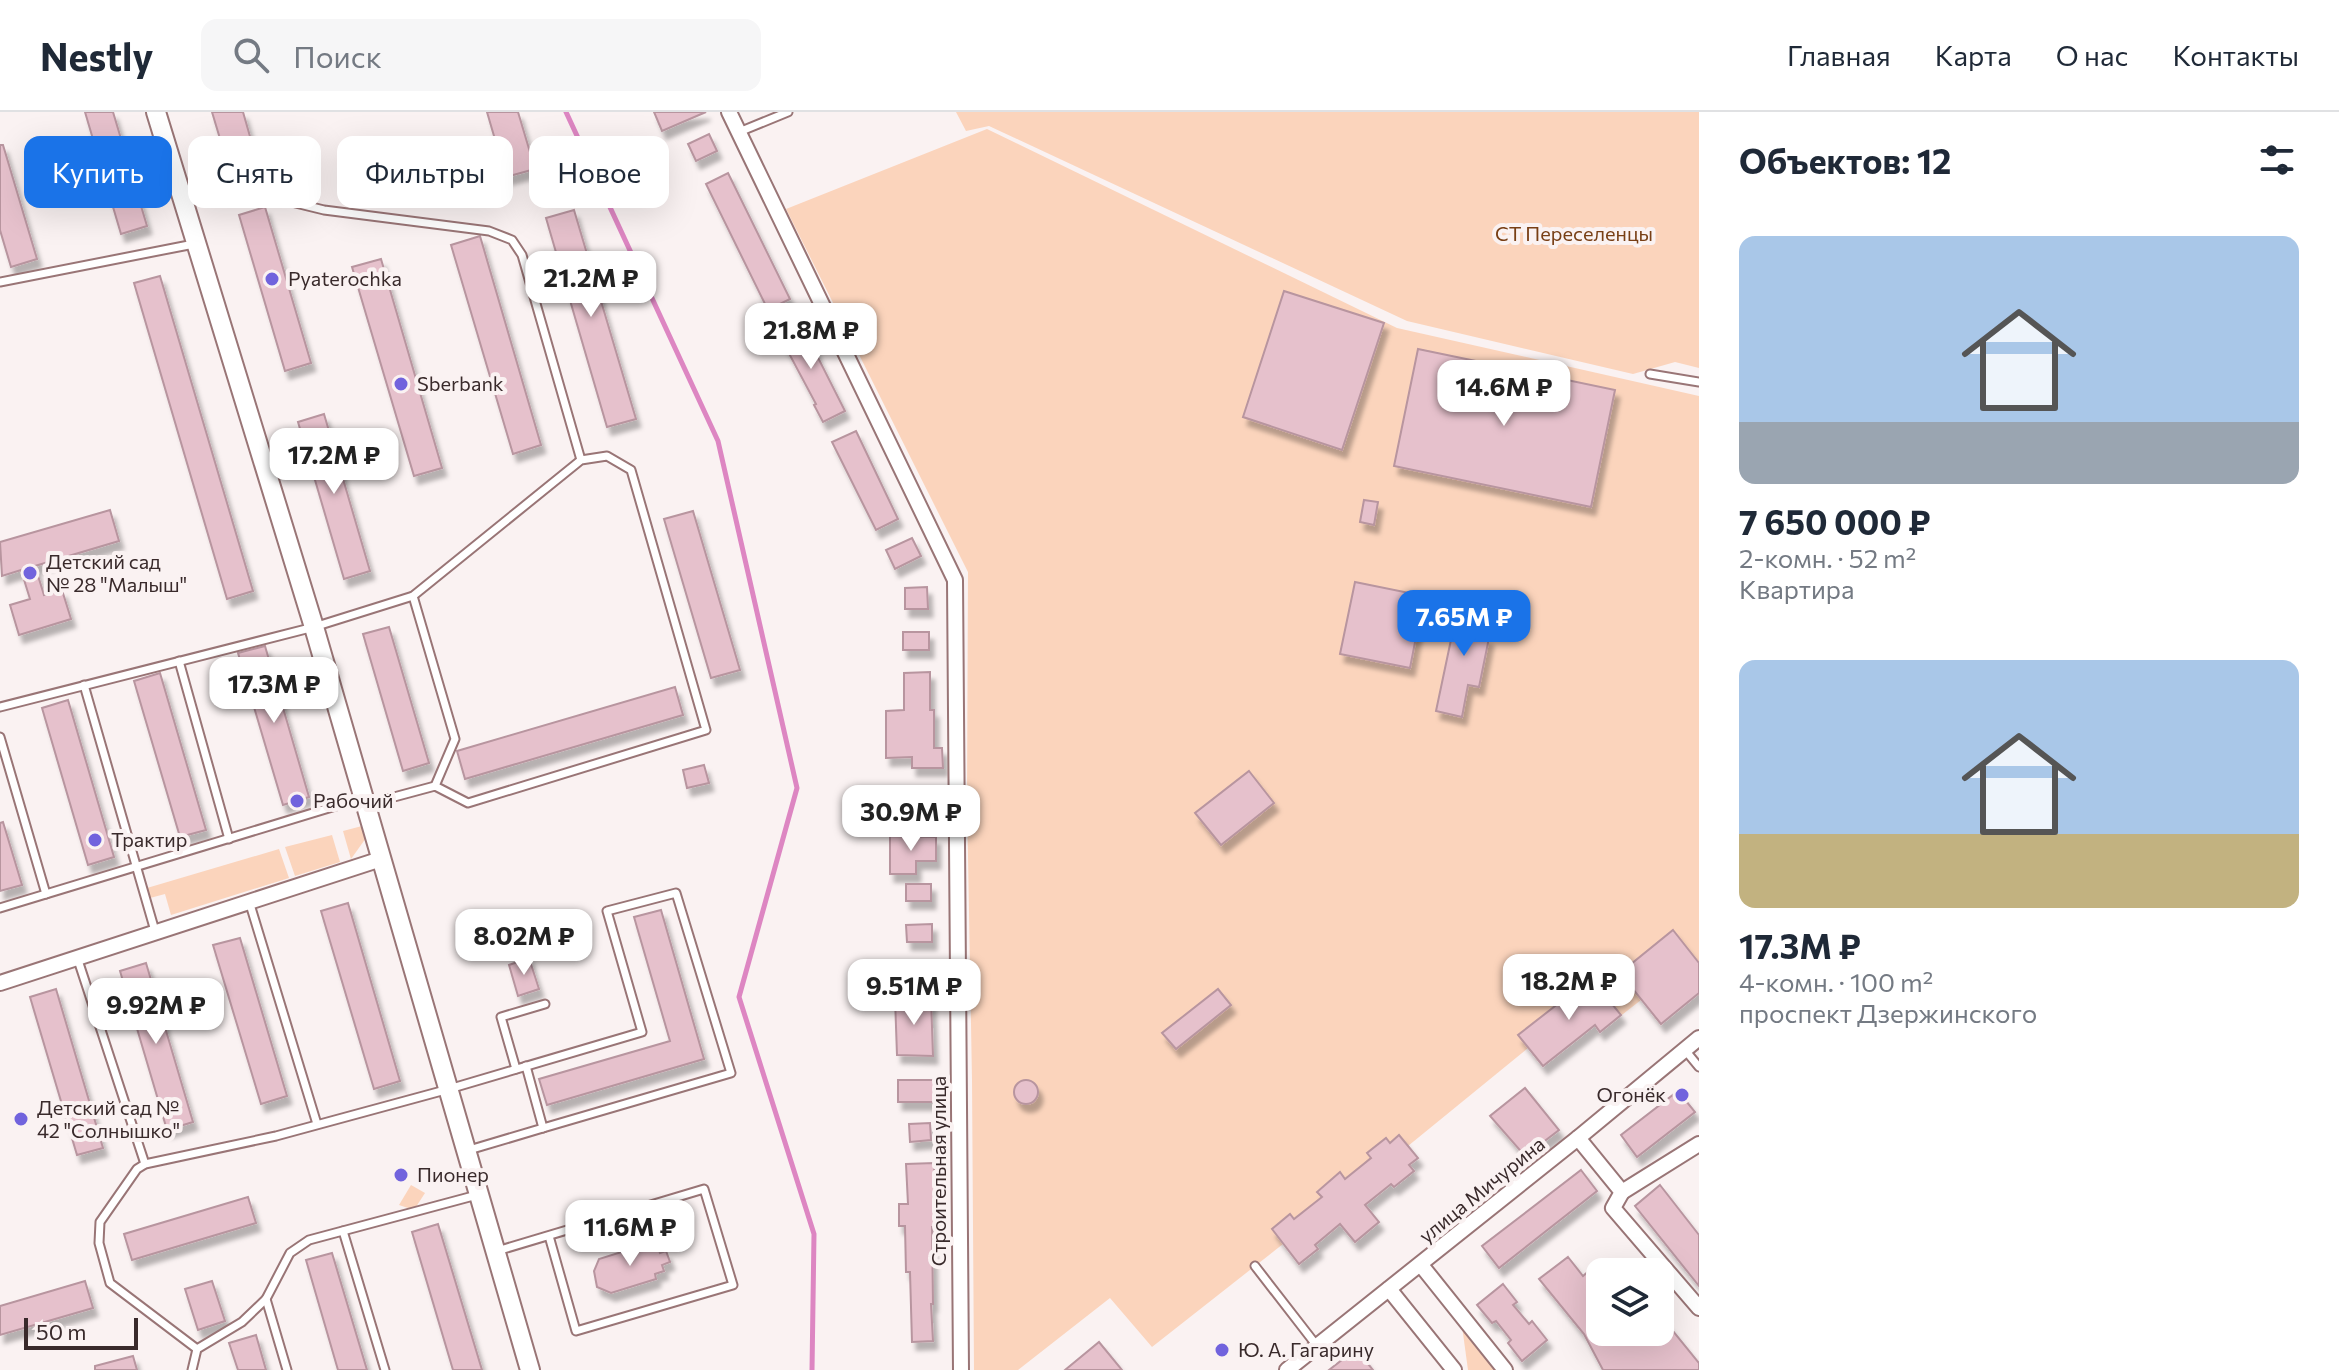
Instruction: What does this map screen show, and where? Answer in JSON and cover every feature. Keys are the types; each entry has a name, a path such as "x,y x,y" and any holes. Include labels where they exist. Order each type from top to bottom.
{"street":[{"path":"156,112 314,627 530,1370"},
{"name":"Строительная улица","path":"729,112 955,580 961,1370"},
{"path":"0,983 381,859"},
{"name":"улица Мичурина","path":"1287,1370 1699,1038"},
{"path":"1578,1138 1622,1192"},
{"path":"1699,1144 1622,1192 1613,1208 1699,1308"},
{"path":"1421,1265 1505,1370"},
{"path":"1389,1289 1454,1370"}],"lane":[{"path":"739,132 788,112"},
{"path":"184,201 271,197 324,210 489,231 512,240 522,255 581,460"},
{"path":"0,282 197,244"},
{"path":"1650,374 1699,382"},
{"path":"0,707 314,627 413,596 581,460 607,456 631,470 706,730 468,803 435,786 365,801 0,908"},
{"path":"413,596 455,739 435,786"},
{"path":"179,661 229,839"},
{"path":"84,685 155,931"},
{"path":"0,737 46,894"},
{"path":"197,1349 110,1283 99,1243 100,1222 137,1169 145,1164 276,1136 642,1032 607,911 676,893 731,1073 467,1150"},
{"path":"249,900 317,1124"},
{"path":"77,957 145,1164"},
{"path":"516,1069 501,1017 545,1004"},
{"path":"1685,1050 1699,1067"},
{"path":"526,1066 543,1128"},
{"path":"495,1251 704,1189 733,1285 576,1331 549,1236"},
{"path":"192,1370 197,1349 242,1322 266,1299 290,1253 309,1240 479,1195"},
{"path":"343,1231 385,1370"},
{"path":"1255,1266 1317,1346"},
{"path":"266,1299 287,1370"}],"green space":[{"name":"СТ Переселенцы","path":"956,112 1699,112 1699,368 1675,362 1633,374 1407,321 989,126 966,131"},
{"path":"987,129 1397,328 1699,396 1699,993 1641,1000 1600,1032 1594,1025 1543,1066 1528,1048 1408,1146 1399,1136 1390,1143 1386,1138 1367,1153 1371,1158 1345,1179 1340,1173 1317,1191 1322,1197 1295,1219 1290,1214 1272,1229 1283,1244 1152,1347 1110,1298 1018,1370 974,1370 967,800 968,572 786,209"},
{"path":"362,826 366,838 351,859 343,831"},
{"path":"332,835 340,862 295,876 285,847"},
{"path":"279,849 289,878 171,915 165,894 150,898 147,888"},
{"path":"411,1185 425,1193 414,1210 399,1205"},
{"path":"1462,1326 1497,1370 1468,1370"}],"building":[{"path":"85,112 113,112 120,136 92,136"},
{"path":"212,112 243,112 250,136 219,136"},
{"path":"487,112 518,112 529,149 529,171 513,175 513,136 494,136"},
{"path":"654,112 706,112 662,131"},
{"path":"709,134 717,151 696,161 688,144"},
{"path":"0,145 3,145 37,259 11,267 0,230"},
{"path":"728,173 790,299 768,310 706,184"},
{"path":"113,208 142,208 147,226 121,234"},
{"path":"265,208 311,363 285,371 239,215"},
{"path":"574,210 636,419 607,427 546,218"},
{"path":"480,236 541,445 513,454 451,245"},
{"path":"381,259 442,468 414,476 352,267"},
{"path":"160,276 253,591 227,599 134,283"},
{"path":"1284,291 1384,323 1342,450 1243,417"},
{"path":"799,320 845,411 823,422 777,331"},
{"path":"1418,349 1615,390 1591,507 1394,466"},
{"path":"324,414 370,571 344,579 298,422"},
{"path":"856,431 898,519 876,530 832,442"},
{"path":"1364,500 1378,502 1374,525 1360,522"},
{"name":"Детский сад № 28 \"Малыш\"","path":"110,510 119,541 35,566 44,595 62,590 71,619 19,635 10,605 30,599 21,570 2,576 0,542"},
{"path":"693,511 740,670 711,678 664,519"},
{"path":"912,538 921,556 895,569 886,550"},
{"path":"1355,582 1424,596 1410,668 1340,654"},
{"path":"927,587 928,609 905,609 905,588"},
{"path":"1460,597 1486,603 1479,636 1489,638 1479,687 1468,685 1462,717 1436,711"},
{"path":"389,627 429,763 403,771 363,634"},
{"path":"903,632 929,632 929,650 903,650"},
{"path":"265,646 309,797 283,805 238,653"},
{"path":"930,672 934,748 942,748 943,768 912,768 912,757 886,758 886,711 904,710 904,673"},
{"path":"160,673 206,830 180,837 134,681"},
{"path":"675,687 683,715 465,779 457,751"},
{"path":"68,700 114,857 88,865 42,708"},
{"path":"704,765 709,783 687,788 683,770"},
{"path":"1249,771 1274,803 1221,845 1195,813"},
{"path":"929,792 932,814 898,819 895,797"},
{"path":"3,822 22,885 0,891 0,823"},
{"path":"890,836 936,837 936,861 916,861 916,874 890,874"},
{"path":"906,884 931,884 931,901 906,901"},
{"path":"348,903 400,1081 374,1089 321,911"},
{"path":"661,910 704,1059 547,1105 539,1079 670,1041 634,917"},
{"path":"932,924 932,942 907,942 906,925"},
{"path":"1673,930 1699,963 1699,993 1661,1024 1620,973"},
{"path":"240,938 287,1096 261,1104 213,945"},
{"path":"529,958 539,989 518,996 509,965"},
{"path":"146,963 193,1122 167,1130 120,971"},
{"path":"1591,978 1621,1015 1600,1032 1595,1025 1543,1066 1518,1035"},
{"path":"56,989 103,1148 77,1155 30,997"},
{"path":"1218,989 1231,1005 1176,1049 1162,1033"},
{"path":"895,998 931,998 933,1056 897,1055"},
{"path":"898,1080 934,1080 934,1102 898,1102"},
{"path":"1026,1080 1035,1083 1038,1092 1035,1101 1026,1104 1017,1101 1014,1092 1017,1083"},
{"path":"1525,1088 1559,1130 1525,1156 1490,1116"},
{"path":"1678,1091 1695,1112 1637,1157 1621,1135"},
{"path":"930,1123 931,1140 910,1142 909,1124"},
{"path":"1399,1135 1418,1158 1409,1165 1414,1171 1394,1187 1391,1184 1365,1205 1379,1222 1355,1242 1340,1224 1315,1245 1318,1249 1299,1264 1272,1229 1290,1214 1294,1219 1322,1197 1317,1192 1340,1172 1345,1179 1371,1158 1367,1153 1386,1138 1390,1143"},
{"path":"934,1163 933,1341 912,1342 910,1272 906,1272 905,1226 899,1226 899,1204 908,1204 906,1164"},
{"path":"1581,1170 1597,1191 1499,1268 1482,1246"},
{"path":"1660,1185 1699,1235 1699,1286 1635,1206"},
{"path":"248,1197 256,1223 132,1260 124,1234"},
{"path":"438,1224 482,1370 453,1370 412,1232"},
{"path":"647,1244 648,1248 657,1245 660,1253 666,1251 670,1262 662,1265 664,1271 655,1274 656,1279 611,1293 597,1287 594,1271 599,1259"},
{"path":"332,1253 367,1370 338,1370 306,1260"},
{"path":"1568,1257 1583,1276 1586,1273 1586,1338 1584,1334 1539,1279"},
{"path":"85,1281 93,1308 0,1335 0,1306"},
{"path":"212,1281 225,1321 198,1330 185,1289"},
{"path":"1503,1284 1517,1302 1513,1305 1529,1324 1532,1321 1547,1340 1522,1361 1496,1321 1492,1323 1477,1305"},
{"path":"1674,1332 1699,1363 1699,1370 1603,1370 1590,1346 1674,1346"},
{"path":"256,1335 266,1370 238,1370 229,1343"},
{"path":"1099,1342 1122,1370 1065,1370"},
{"path":"1356,1349 1373,1370 1329,1370"},
{"path":"133,1356 137,1370 95,1370 95,1366"}],"waterway":[{"path":"566,112 718,441 797,788 739,997 814,1234 812,1370"}],"place":[{"name":"Pyaterochka","path":"272,279"},
{"name":"Sberbank","path":"401,384"},
{"name":"Детский сад № 28 \"Малыш\"","path":"30,573"},
{"name":"Рабочий","path":"297,801"},
{"name":"Трактир","path":"95,840"},
{"name":"Огонёк","path":"1682,1095"},
{"name":"Детский сад № 42 \"Солнышко\"","path":"21,1119"},
{"name":"Пионер","path":"401,1175"},
{"name":"Ю. А. Гагарину","path":"1222,1350"}]}
